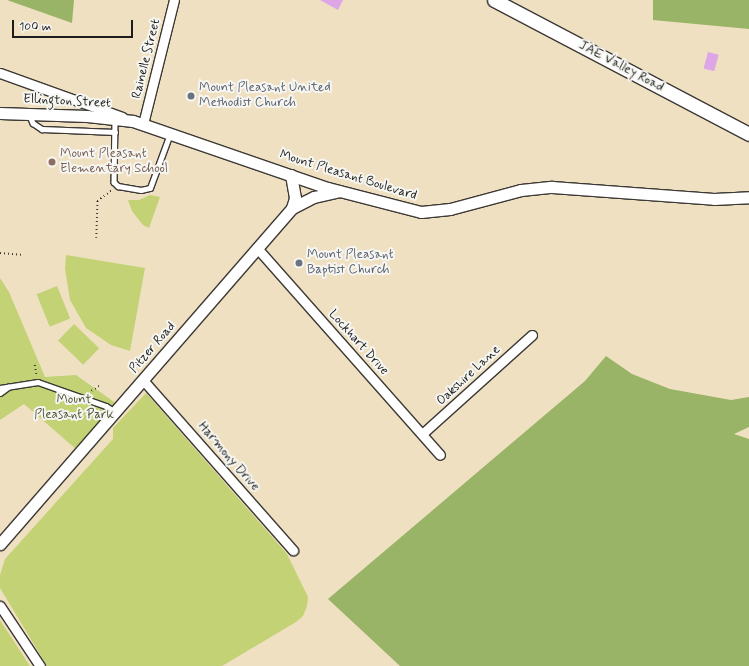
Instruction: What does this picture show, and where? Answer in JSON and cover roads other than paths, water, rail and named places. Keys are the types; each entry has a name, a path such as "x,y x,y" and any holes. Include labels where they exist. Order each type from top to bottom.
{"main road":[{"name":"JAE Valley Road","path":"494,0 749,134"}],"street":[{"name":"Rainelle Street","path":"138,123 174,0"},
{"name":"Mount Pleasant Boulevard","path":"0,73 138,123 171,132 291,175 340,191 421,212 450,209 540,188 579,188 734,200 749,197"},
{"name":"Ellington Street","path":"0,113 116,119 138,123"},
{"path":"291,175 295,198 292,208"},
{"name":"Pitzer Road","path":"0,544 292,208 314,197 340,191"},
{"name":"Lockhart Drive","path":"257,248 440,455"},
{"name":"Oakshire Lane","path":"422,434 532,335"},
{"name":"Harmony Drive","path":"143,380 293,550"},
{"path":"0,606 40,666"}],"lane":[{"path":"29,114 33,123 42,129 115,132"},
{"path":"116,119 114,182 118,186 141,190 150,188 171,132"},
{"path":"0,388 38,382 106,406 115,412"},
{"path":"0,393 8,387"}],"place":[{"name":"Mount Pleasant United Methodist Church","path":"191,96"},
{"name":"Mount Pleasant Elementary School","path":"52,162"},
{"name":"Mount Pleasant Baptist Church","path":"299,263"}],"park label":[{"name":"Mount Pleasant Park","path":"74,408"}]}
